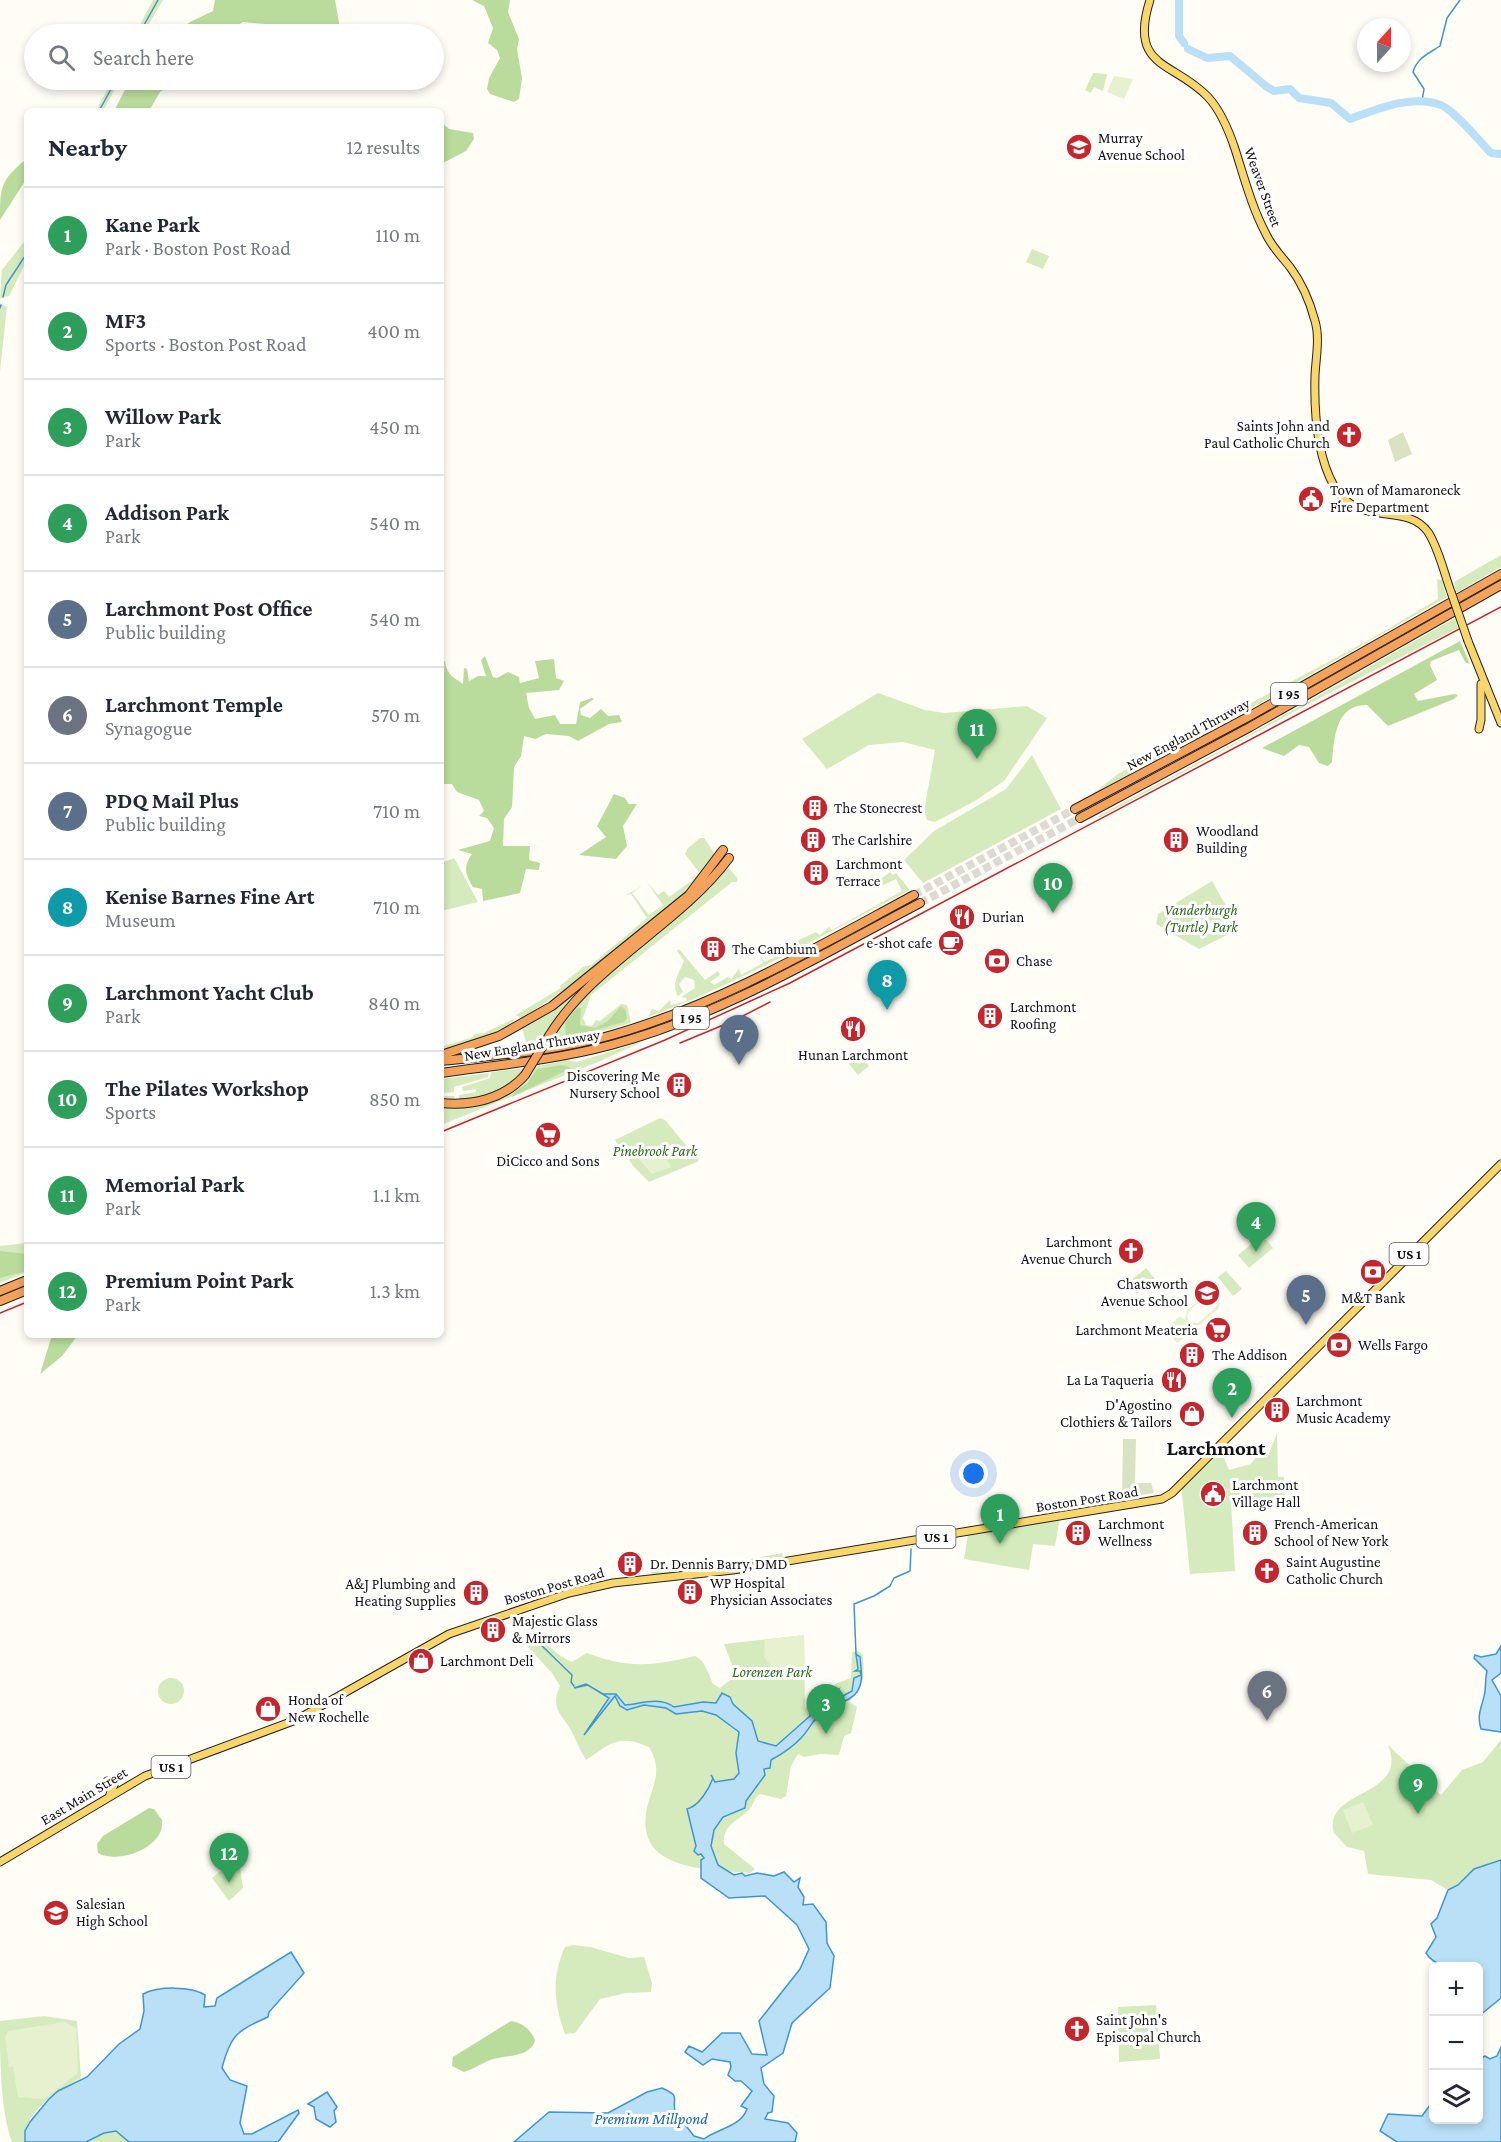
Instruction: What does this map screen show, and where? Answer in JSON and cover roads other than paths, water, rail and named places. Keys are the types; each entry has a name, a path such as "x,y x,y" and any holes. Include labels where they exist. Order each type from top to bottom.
{"highway":[{"name":"New England Thruway","path":"1501,574 1077,814 1257,723 1501,585"},
{"path":"444,1054 499,1036 552,1006 689,895 726,854 693,900 582,994 549,1036 525,1075 514,1086 489,1099 462,1104 444,1103"},
{"name":"New England Thruway","path":"444,1061 564,1046 642,1026 768,971 914,895"},
{"name":"New England Thruway","path":"444,1073 565,1056 660,1030 765,983 920,903"},
{"path":"0,1291 24,1281"},
{"path":"0,1301 24,1291"}],"main road":[{"name":"Weaver Street","path":"1150,0 1144,25 1151,54 1163,67 1208,97 1218,111 1231,137 1265,234 1299,280 1310,305 1317,339 1315,416 1334,485 1344,499 1355,507 1369,513 1410,519 1421,526 1434,543 1467,641 1501,723"},
{"path":"1479,729 1481,678"},
{"name":"Boston Post Road","path":"352,1690 449,1634 600,1585 733,1570 1162,1499 1501,1164"},
{"name":"East Main Street","path":"0,1862 145,1776 283,1726 352,1690"},
{"path":"107,1781 114,1788 108,1797"}],"water":[{"path":"1501,1646 1501,1673 1492,1680 1501,1696 1501,1732 1481,1729 1480,1714 1487,1671 1474,1658 1475,1655 1481,1657 1496,1654"},
{"path":"856,1654 860,1657 861,1675 860,1671 855,1671 858,1669"},
{"name":"Premium Millpond","path":"861,1675 857,1692 821,1713 798,1742 771,1760 770,1768 764,1769 765,1775 746,1801 745,1808 723,1817 714,1830 711,1846 718,1865 734,1875 742,1873 745,1876 757,1873 774,1876 784,1872 794,1882 800,1878 798,1887 804,1897 803,1905 813,1904 826,1922 827,1943 834,1956 830,1988 792,2023 783,2053 761,2068 764,2084 774,2096 772,2112 768,2113 765,2119 788,2123 797,2133 795,2142 514,2142 549,2112 608,2113 647,2092 662,2088 674,2095 675,2112 694,2136 704,2139 734,2124 744,2115 747,2109 741,2106 752,2091 741,2081 735,2081 728,2075 730,2062 712,2059 703,2065 685,2052 689,2046 702,2052 722,2033 740,2033 752,2054 767,2055 759,2021 800,1969 809,1949 797,1925 765,1896 729,1898 701,1878 701,1860 704,1858 694,1851 696,1846 687,1809 699,1801 713,1778 715,1782 734,1779 739,1773 736,1753 739,1732 716,1715 702,1711 676,1714 666,1708 644,1705 627,1710 620,1706 615,1696 584,1735 609,1698 594,1689 603,1694 616,1694 625,1705 656,1701 674,1707 703,1702 716,1703 722,1693 730,1697 733,1704 752,1721 758,1741 776,1746 834,1692 839,1689 837,1694 841,1697 852,1691 854,1678"},
{"path":"1501,1860 1501,1998 1483,2013 1483,1962 1435,1962 1426,1953 1436,1937 1431,1924 1437,1918 1448,1890 1458,1885 1474,1869"},
{"path":"291,1952 304,1973 269,2012 268,2017 242,2030 237,2035 232,2041 222,2068 230,2080 247,2086 240,2123 244,2134 252,2134 298,2110 299,2113 278,2142 129,2142 116,2131 104,2133 86,2142 25,2142 25,2131 30,2122 49,2099 58,2091 87,2077 119,2044 140,2029 144,2011 143,1994 166,1988 192,1990 205,1995 204,2007 215,2006 217,1998"},
{"path":"1501,2047 1501,2142 1397,2142 1380,2131 1388,2114 1422,2116 1429,2106 1429,2124 1483,2124 1483,2057 1490,2059 1497,2056"},
{"path":"327,2092 337,2107 334,2111 336,2122 330,2127 316,2119 314,2107 308,2104"}],"waterway":[{"path":"145,24 158,0"},
{"path":"1179,0 1179,36 1184,43"},
{"path":"1422,101 1424,89 1413,72 1420,60 1440,46 1447,18 1460,0"},
{"path":"1188,49 1207,58 1230,56 1274,91 1290,89 1299,98 1331,103 1350,119 1383,107 1407,102 1430,102 1441,105 1460,120 1491,153 1501,154"},
{"path":"101,108 111,90"},
{"path":"3,297 6,285 24,258"},
{"path":"856,1654 854,1604 874,1596 890,1586 894,1578 910,1571 911,1549"},
{"path":"541,1645 572,1675 571,1682 574,1686"}],"tunnel":[{"path":"914,895 1075,809"},
{"path":"920,903 1080,818"}],"railway":[{"path":"444,1131 665,1040 790,983 1501,607"},
{"path":"680,1043 733,1021 770,1002"},
{"path":"0,1313 24,1303"}],"place":[{"name":"Murray Avenue School","path":"1079,147"},
{"name":"Saints John and Paul Catholic Church","path":"1349,435"},
{"name":"Town of Mamaroneck Fire Department","path":"1311,499"},
{"name":"Memorial Park","path":"977,759"},
{"name":"The Stonecrest","path":"815,808"},
{"name":"The Carlshire","path":"813,840"},
{"name":"Woodland Building","path":"1176,840"},
{"name":"Larchmont Terrace","path":"816,873"},
{"name":"The Pilates Workshop","path":"1053,913"},
{"name":"Durian","path":"962,917"},
{"name":"e-shot cafe","path":"951,943"},
{"name":"The Cambium","path":"713,949"},
{"name":"Chase","path":"997,961"},
{"name":"Kenise Barnes Fine Art","path":"887,1010"},
{"name":"Larchmont Roofing","path":"990,1016"},
{"name":"Hunan Larchmont","path":"853,1029"},
{"name":"PDQ Mail Plus","path":"739,1065"},
{"name":"Discovering Me Nursery School","path":"679,1085"},
{"name":"DiCicco and Sons","path":"548,1135"},
{"name":"Larchmont Avenue Church","path":"1131,1251"},
{"name":"Addison Park","path":"1256,1252"},
{"name":"M&T Bank","path":"1373,1272"},
{"name":"Chatsworth Avenue School","path":"1207,1293"},
{"name":"Larchmont Post Office","path":"1306,1325"},
{"name":"Larchmont Meateria","path":"1218,1330"},
{"name":"Wells Fargo","path":"1339,1345"},
{"name":"The Addison","path":"1192,1355"},
{"name":"La La Taqueria","path":"1174,1380"},
{"name":"Larchmont Music Academy","path":"1277,1410"},
{"name":"D'Agostino Clothiers & Tailors","path":"1192,1414"},
{"name":"MF3","path":"1232,1418"},
{"name":"Larchmont Village Hall","path":"1213,1494"},
{"name":"Larchmont Wellness","path":"1078,1533"},
{"name":"French-American School of New York","path":"1255,1533"},
{"name":"Kane Park","path":"1000,1544"},
{"name":"Dr. Dennis Barry, DMD","path":"630,1564"},
{"name":"Saint Augustine Catholic Church","path":"1267,1571"},
{"name":"WP Hospital Physician Associates","path":"690,1592"},
{"name":"A&J Plumbing and Heating Supplies","path":"476,1593"},
{"name":"Majestic Glass & Mirrors","path":"493,1630"},
{"name":"Larchmont Deli","path":"421,1661"},
{"name":"Honda of New Rochelle","path":"268,1709"},
{"name":"Larchmont Temple","path":"1267,1721"},
{"name":"Willow Park","path":"826,1734"},
{"name":"Larchmont Yacht Club","path":"1418,1814"},
{"name":"Premium Point Park","path":"229,1883"},
{"name":"Salesian High School","path":"56,1913"},
{"name":"Saint John's Episcopal Church","path":"1077,2029"}],"district":[{"name":"Larchmont","path":"1216,1448"}],"park label":[{"name":"Vanderburgh (Turtle) Park","path":"1201,918"},
{"name":"Pinebrook Park","path":"655,1151"},
{"name":"Lorenzen Park","path":"772,1672"}]}
